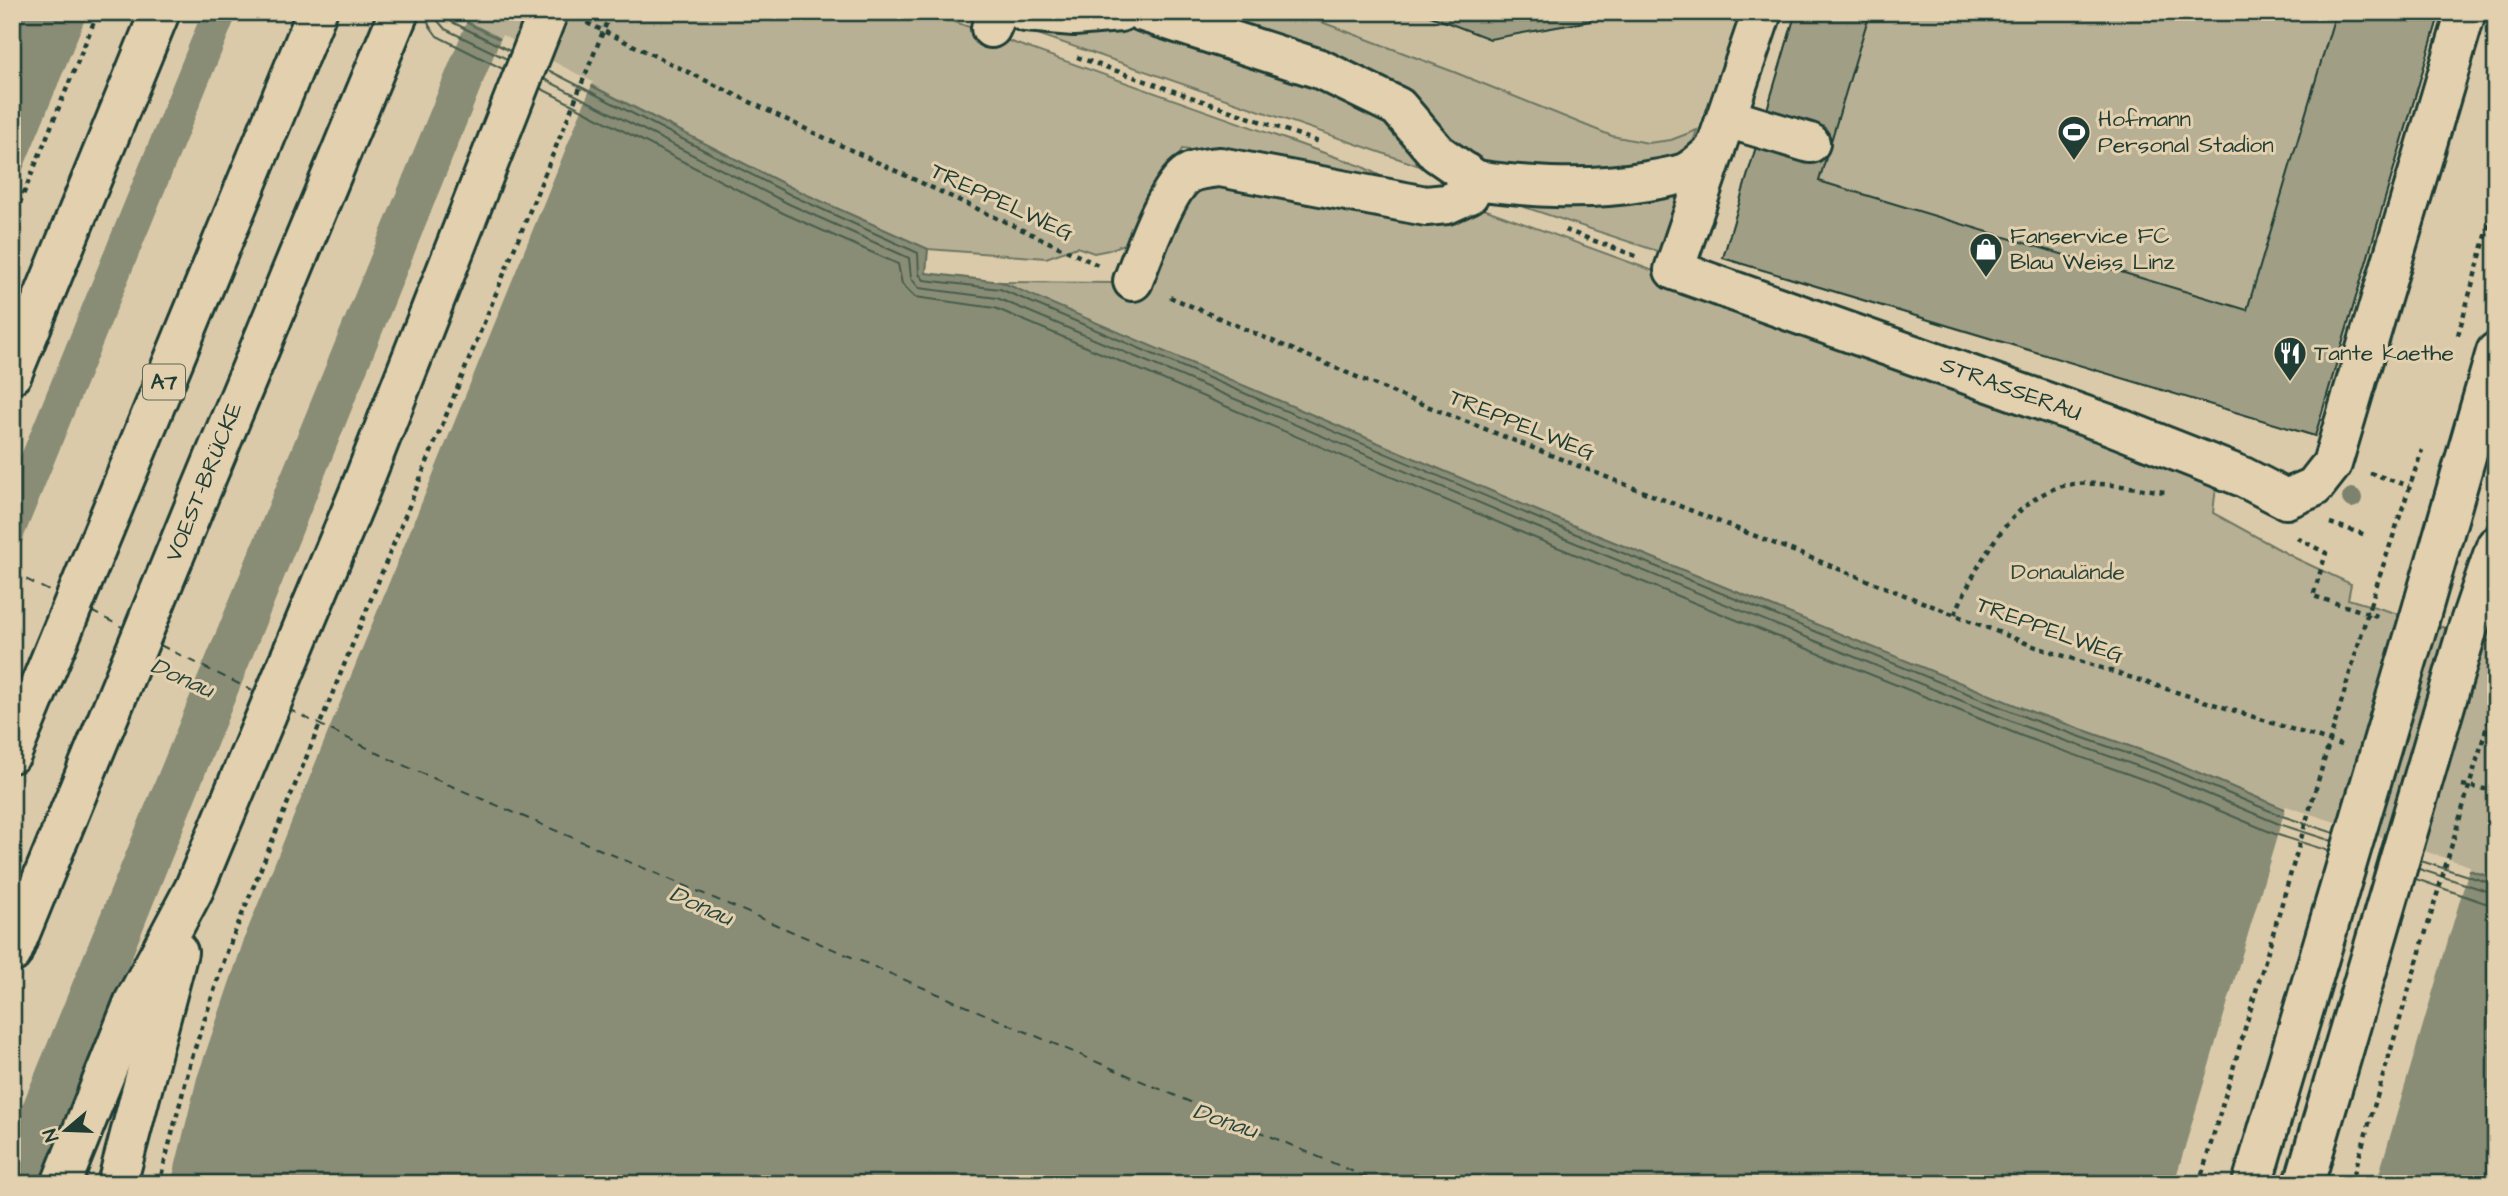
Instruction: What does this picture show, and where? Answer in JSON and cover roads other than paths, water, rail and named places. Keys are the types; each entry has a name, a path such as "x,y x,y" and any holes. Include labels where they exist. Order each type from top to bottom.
{"main road":[{"path":"12,374 160,12"},
{"name":"A7","path":"12,752 317,12"},
{"name":"VOEST-BRÜCKE","path":"12,953 399,12"},
{"path":"1026,12 1074,16 1120,12"},
{"path":"1143,12 1320,69 1398,107 1437,153 1476,180 1529,187 1597,187 1636,183 1687,172 1721,134 1762,12"},
{"name":"STRASSERAU","path":"1721,134 1674,270 2108,424 2243,477 2286,499 2314,487 2347,467 2353,401 2466,12"},
{"path":"61,1184 134,1002 194,890 358,495 563,15"},
{"path":"1721,134 1810,143"},
{"path":"1133,281 1176,186 1188,174 1204,169 1220,167 1426,206 1447,204 1469,194 1476,180"},
{"path":"2252,1184 2496,352"},
{"path":"2304,1184 2466,634 2496,546"},
{"path":"117,1184 194,890"}],"water":[{"name":"Donau","path":"12,12 446,12 796,190 928,249 926,273 1001,282 1540,512 2032,712 2166,759 2284,809 2496,879 2496,1184 12,1184"}],"place":[{"name":"Hofmann Personal Stadion","path":"2074,162"},
{"name":"Fanservice FC Blau Weiss Linz","path":"1986,279"},
{"name":"Tante kaethe","path":"2290,383"}],"park label":[{"name":"Donaulände","path":"2068,572"}]}
